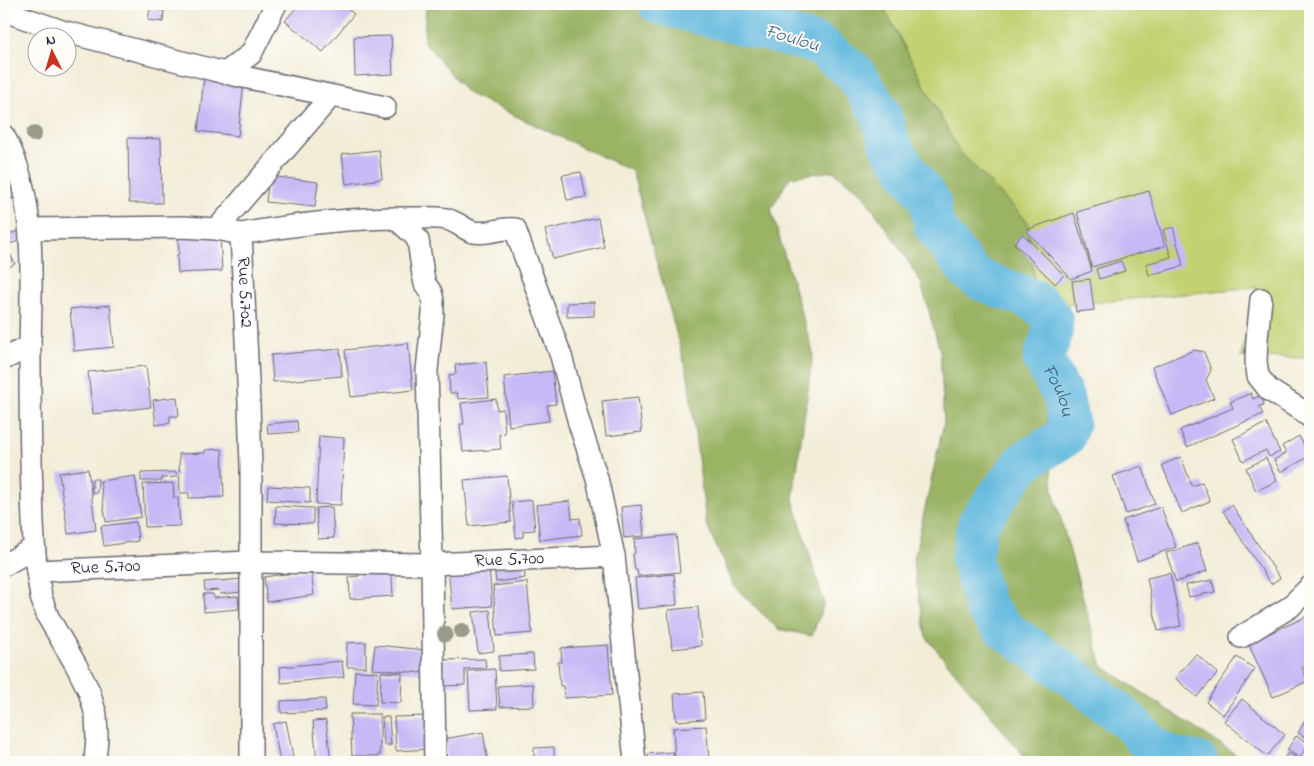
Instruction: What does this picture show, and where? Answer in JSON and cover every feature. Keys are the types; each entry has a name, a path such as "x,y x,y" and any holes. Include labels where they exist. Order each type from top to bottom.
{"street":[{"path":"225,73 251,54 276,4"},
{"path":"7,13 62,31 225,73 385,107"},
{"path":"217,229 331,96"},
{"path":"4,136 17,162 30,229 31,464 36,571 41,597 48,617 76,665 96,714 95,762"},
{"path":"241,234 284,226 395,218 446,219 473,232 515,229 561,356 579,423 597,478 614,556 635,762"},
{"path":"395,218 418,240 425,284 431,292 433,301 426,370 436,762"},
{"name":"Rue 5.702","path":"30,229 183,227 217,229 241,234 250,403 251,762"},
{"path":"1261,299 1256,361 1258,376 1269,390 1310,417"},
{"path":"4,359 30,346"},
{"path":"4,565 34,548"},
{"name":"Rue 5.700","path":"36,571 250,562 432,564 614,556"},
{"path":"1241,637 1290,607 1310,587"}],"green space":[{"path":"426,4 882,4 958,150 1028,222 1053,491 1102,666 1247,762 1029,762 926,637 913,563 944,422 940,351 921,283 902,251 861,192 833,171 790,177 771,209 813,353 793,499 824,603 812,636 778,629 734,586 706,523 688,376 632,171 467,93 424,42"},
{"path":"882,4 1310,4 1310,358 1241,357 1256,287 1037,308 1028,222 958,150"}],"building":[{"path":"299,4 341,4 354,14 323,52 285,21"},
{"path":"150,9 164,11 163,22 148,20"},
{"path":"391,36 393,74 355,76 354,37"},
{"path":"204,78 244,82 238,136 198,131"},
{"path":"128,138 161,139 162,203 129,203"},
{"path":"379,150 382,179 346,184 342,154"},
{"path":"581,172 586,197 567,200 562,175"},
{"path":"269,176 318,182 315,207 266,202"},
{"path":"4,182 6,182 7,186 12,185 14,198 9,199 10,206 4,206"},
{"path":"1149,191 1165,246 1092,267 1077,212"},
{"path":"1074,213 1092,271 1071,279 1026,230"},
{"path":"598,218 604,247 553,259 545,230"},
{"path":"1173,227 1183,266 1149,275 1146,264 1171,257 1163,230"},
{"path":"18,231 21,240 7,245 4,236"},
{"path":"1023,234 1064,275 1055,284 1014,243"},
{"path":"220,236 222,271 178,273 178,238"},
{"path":"8,250 15,264 4,269 4,252"},
{"path":"1121,261 1125,271 1099,279 1096,269"},
{"path":"1090,279 1094,310 1076,312 1072,281"},
{"path":"594,302 594,316 567,317 567,303"},
{"path":"110,305 114,347 74,351 70,309"},
{"path":"408,343 413,390 351,397 345,350"},
{"path":"340,349 342,376 273,382 271,355"},
{"path":"1194,350 1204,352 1211,370 1206,380 1214,398 1172,415 1152,367"},
{"path":"486,362 489,397 458,399 457,393 450,393 449,375 456,374 455,365"},
{"path":"146,366 151,407 93,414 88,372"},
{"path":"552,371 556,404 547,405 549,421 509,426 504,377"},
{"path":"1251,393 1253,399 1261,395 1264,405 1259,406 1263,414 1187,447 1180,430 1233,408 1230,402"},
{"path":"177,397 179,416 170,416 170,423 156,425 153,400"},
{"path":"638,397 642,432 606,436 602,401"},
{"path":"496,399 497,410 503,409 505,433 499,434 501,449 463,452 460,424 464,424 461,403"},
{"path":"297,421 298,432 268,434 267,424"},
{"path":"1266,423 1280,452 1269,457 1266,450 1243,461 1233,439"},
{"path":"319,436 344,438 341,505 316,504"},
{"path":"1299,436 1310,456 1281,472 1274,460 1286,453 1282,446"},
{"path":"222,449 224,497 189,498 189,493 180,493 179,454 205,453 205,450"},
{"path":"1181,457 1192,486 1202,482 1210,501 1182,513 1162,465"},
{"path":"1266,458 1277,481 1256,491 1246,468"},
{"path":"1142,466 1155,504 1126,514 1113,476"},
{"path":"88,469 96,530 68,534 59,473"},
{"path":"176,472 177,477 162,478 162,481 141,481 141,473"},
{"path":"135,476 141,517 106,522 100,481"},
{"path":"507,476 511,522 469,526 464,480"},
{"path":"92,479 98,479 97,493 92,493"},
{"path":"173,483 174,498 178,498 180,526 145,527 143,484"},
{"path":"268,486 310,488 310,503 267,500"},
{"path":"532,500 535,530 523,531 523,537 516,538 512,502"},
{"path":"570,501 572,519 580,518 582,535 540,540 536,505"},
{"path":"641,505 644,536 624,538 621,507"},
{"path":"1232,505 1280,578 1271,584 1223,511"},
{"path":"276,506 313,508 313,524 275,523"},
{"path":"332,507 334,538 318,539 316,508"},
{"path":"1161,507 1176,547 1137,561 1123,520"},
{"path":"136,522 138,541 104,546 101,526"},
{"path":"676,535 680,572 638,576 637,570 635,570 633,554 635,553 634,539"},
{"path":"1198,543 1207,571 1176,582 1166,553"},
{"path":"391,561 393,596 350,599 349,577 359,576 358,563"},
{"path":"523,562 525,578 496,582 494,566"},
{"path":"489,564 492,606 452,609 448,567"},
{"path":"311,570 314,595 267,602 264,577"},
{"path":"1170,573 1181,626 1158,631 1147,578"},
{"path":"674,574 677,605 638,609 635,578"},
{"path":"244,579 245,592 220,594 219,590 205,591 204,582"},
{"path":"1212,580 1215,592 1189,597 1186,585"},
{"path":"527,582 532,633 497,636 493,586"},
{"path":"203,594 213,594 214,598 238,596 239,609 204,612"},
{"path":"698,607 701,646 672,649 668,610"},
{"path":"490,610 494,651 478,653 473,612"},
{"path":"1310,615 1310,664 1302,668 1308,681 1273,697 1248,643"},
{"path":"366,642 366,667 347,667 347,643"},
{"path":"375,645 426,650 424,673 372,669"},
{"path":"608,645 612,695 564,698 563,686 560,686 558,662 562,662 561,648"},
{"path":"533,654 534,669 499,671 499,656"},
{"path":"1196,654 1218,673 1197,697 1175,678"},
{"path":"1237,657 1255,669 1223,715 1206,702"},
{"path":"485,659 486,668 465,669 465,685 444,686 443,660"},
{"path":"342,661 344,677 281,683 280,667"},
{"path":"495,669 497,709 470,710 468,671"},
{"path":"355,671 378,672 376,705 353,704"},
{"path":"381,672 402,673 401,703 380,702"},
{"path":"533,684 534,706 500,707 498,686"},
{"path":"703,692 705,719 676,721 674,694"},
{"path":"325,699 326,711 281,713 281,701"},
{"path":"1242,699 1285,735 1267,756 1224,721"},
{"path":"350,714 380,714 380,756 352,756"},
{"path":"429,716 431,749 396,751 394,717"},
{"path":"382,717 389,717 391,745 384,745"},
{"path":"1306,719 1310,722 1310,740 1298,733"},
{"path":"326,720 331,762 317,762 313,721"},
{"path":"286,721 294,762 280,762 273,724"},
{"path":"706,726 709,757 675,759 673,728"},
{"path":"483,732 488,762 448,762 444,739"},
{"path":"1296,736 1309,743 1300,758 1287,750"},
{"path":"554,747 554,762 534,762 534,748"},
{"path":"673,752 674,762 649,762 648,754"},
{"path":"1288,753 1304,762 1282,762"},
{"path":"711,758 711,762 687,762 687,761"}],"waterway":[{"name":"Foulou","path":"659,4 818,44 854,72 880,112 890,145 930,201 934,226 969,272 981,280 1033,300 1046,310 1053,321 1052,334 1043,359 1063,396 1069,423 1065,437 1025,461 978,523 971,558 985,607 1004,629 1072,676 1131,723 1150,744 1173,758 1198,762"}]}
